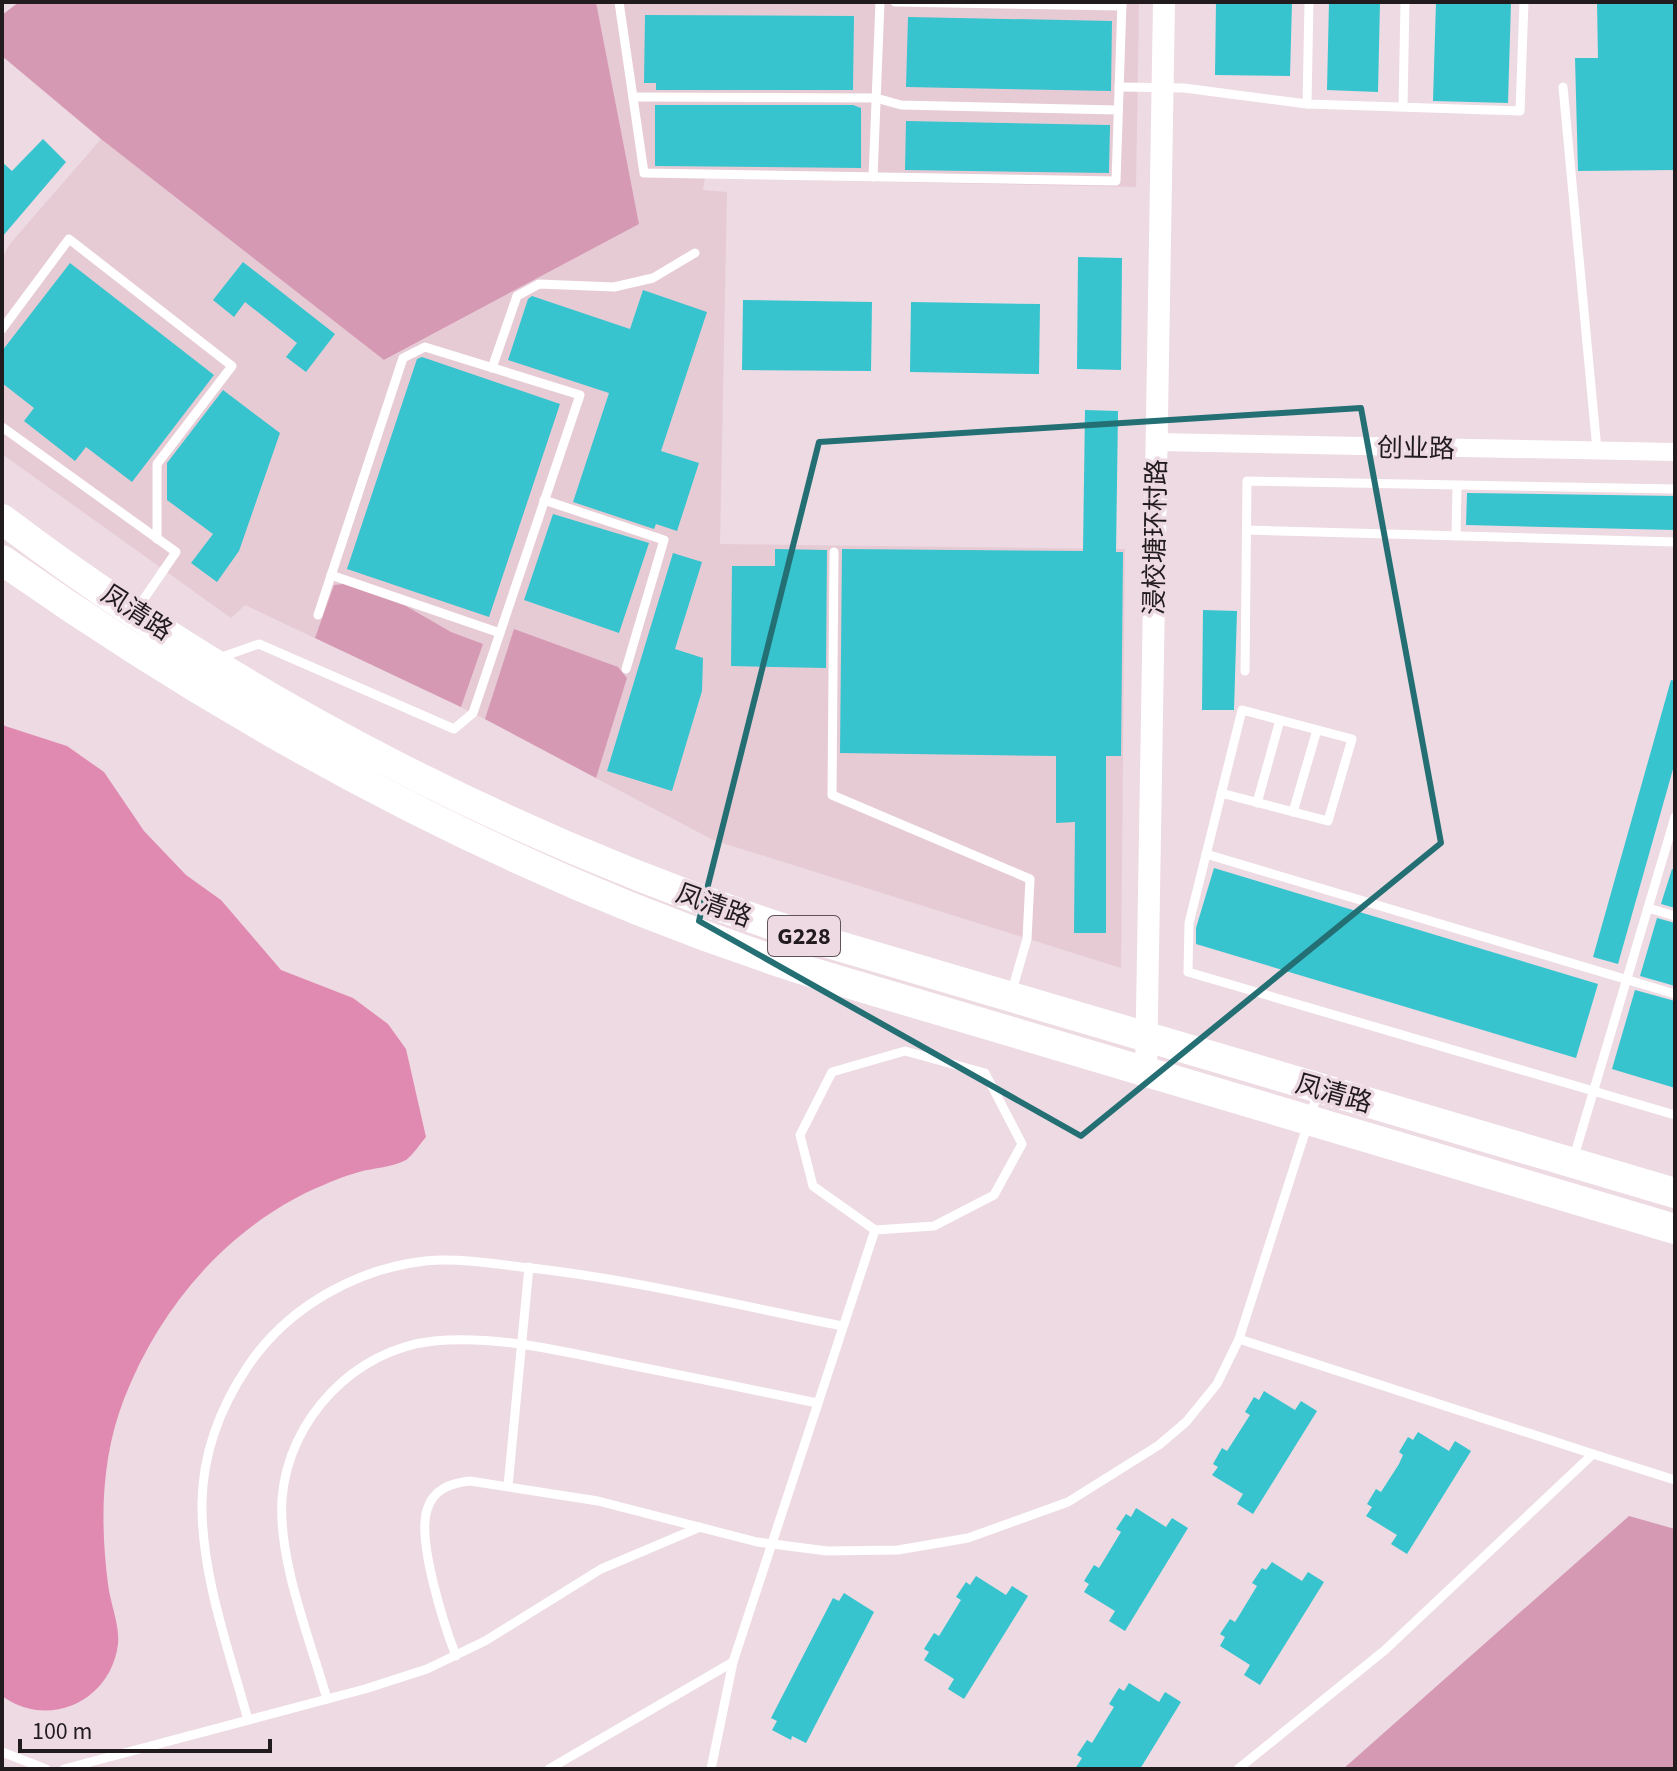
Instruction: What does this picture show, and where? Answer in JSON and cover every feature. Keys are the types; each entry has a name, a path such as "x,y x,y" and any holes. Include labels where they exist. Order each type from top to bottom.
{"highway":[{"name":"凤清路","path":"2,519 136,612 212,660 421,779 589,855 747,917 1675,1193"},
{"name":"凤清路","path":"2,560 221,704 357,782 472,840 739,949 1675,1229"}],"street":[{"name":"浸校塘环村路","path":"1146,1072 1164,2"},
{"name":"创业路","path":"1157,442 1675,452"}],"lane":[{"path":"619,2 644,173 1116,181 1122,4 895,2"},
{"path":"873,177 880,2"},
{"path":"1307,104 1309,2"},
{"path":"1403,107 1405,2"},
{"path":"1119,87 1163,87 1307,104 1520,111 1524,2"},
{"path":"1563,87 1597,451"},
{"path":"633,97 876,98 901,105 1118,110"},
{"path":"2,329 69,239 232,366 157,464 157,539"},
{"path":"492,368 517,296 539,284 614,287 653,278 695,253"},
{"path":"212,660 259,644 454,729 473,713 580,395 425,347 403,358 318,615"},
{"path":"2,427 176,552 136,612"},
{"path":"1245,671 1247,481 1675,489"},
{"path":"1456,536 1457,487"},
{"path":"544,500 664,540 626,669"},
{"path":"1247,530 1675,542"},
{"path":"834,552 832,795 1030,879 1027,939 1010,997"},
{"path":"331,575 500,633"},
{"path":"1221,793 1328,821 1352,739 1242,710 1221,793 1189,923 1188,972 1675,1115"},
{"path":"1257,803 1280,720"},
{"path":"1293,812 1317,730"},
{"path":"1572,1163 1675,817"},
{"path":"1206,854 1675,994"},
{"path":"1648,908 1675,916"},
{"path":"905,1051 985,1073 1022,1144 994,1195 934,1226 875,1230 813,1186 800,1135 832,1072 905,1051"},
{"path":"456,1656 434,1582 426,1511 435,1494 451,1483 470,1481 598,1501 770,1544 827,1551 898,1550 968,1538 1036,1517 1110,1479 1186,1422 1217,1384 1239,1339 1319,1089"},
{"path":"711,1769 733,1662 875,1230"},
{"path":"248,1720 211,1578 203,1526 206,1460 217,1422 234,1386 256,1354 283,1325 315,1301 349,1282 386,1268 425,1261 464,1261 572,1272 843,1326"},
{"path":"508,1486 529,1267"},
{"path":"1239,1339 1675,1480"},
{"path":"327,1699 283,1531 282,1497 289,1464 301,1433 319,1404 343,1380 370,1361 401,1348 445,1341 521,1346 817,1403"},
{"path":"1238,1769 1385,1650 1593,1454"},
{"path":"64,1769 396,1680 456,1656 601,1569 700,1527"},
{"path":"549,1769 733,1662"},
{"path":"2,1752 46,1769"}],"highlighted area":[{"path":"1361,408 1441,843 1081,1136 699,921 819,442"}],"shaded area":[{"path":"19,2 596,2 639,224 384,360 101,139 2,56 2,15"},
{"path":"596,2 1139,2 1136,187 705,178 703,190 727,192 720,544 1125,549 1121,968 713,840 473,713 245,605 231,618 2,454 2,259 9,245 101,139 385,360 639,224"},
{"path":"343,584 406,606 451,632 483,644 461,707 315,638 334,585"},
{"path":"514,629 618,667 627,678 596,778 485,719"},
{"path":"2,725 67,746 104,772 144,831 186,875 221,900 281,970 353,998 388,1024 406,1049 426,1137 406,1160 353,1174 314,1189 252,1226 199,1276 156,1334 116,1421 104,1490 105,1561 118,1637 113,1664 104,1681 91,1694 58,1710 20,1706 2,1696"},
{"path":"1629,1516 1675,1529 1675,1769 1343,1769"}],"building":[{"path":"1216,2 1292,2 1290,76 1215,75"},
{"path":"1329,2 1380,2 1378,92 1327,90"},
{"path":"1436,2 1511,2 1508,103 1433,101"},
{"path":"1597,2 1675,2 1675,170 1578,171 1575,58 1598,58"},
{"path":"645,15 854,16 853,90 656,90 656,83 644,83"},
{"path":"908,17 1112,21 1111,91 906,87"},
{"path":"655,105 853,105 861,108 861,168 655,166"},
{"path":"906,121 1110,125 1109,173 905,170"},
{"path":"43,139 66,162 2,237 2,162 12,171"},
{"path":"1078,257 1122,258 1121,370 1077,369"},
{"path":"243,262 335,334 306,372 286,357 297,343 245,302 234,317 213,300"},
{"path":"70,263 214,375 132,482 86,447 75,461 24,421 34,408 2,383 2,351"},
{"path":"643,290 707,312 661,451 699,463 677,531 656,524 654,529 573,502 609,393 508,360 528,299 532,296 630,329"},
{"path":"743,300 872,302 871,371 742,370"},
{"path":"911,302 1040,304 1039,374 910,372"},
{"path":"422,357 560,404 489,617 347,569 417,359"},
{"path":"223,390 280,433 239,551 217,582 191,563 213,534 167,500 167,463"},
{"path":"1085,410 1118,411 1116,552 1123,552 1121,756 1106,756 1106,933 1074,933 1075,822 1056,823 1056,756 840,753 842,549 1083,551"},
{"path":"1467,493 1675,496 1675,530 1466,525"},
{"path":"553,514 649,543 619,633 524,600"},
{"path":"775,549 827,550 826,668 731,666 732,566 775,566"},
{"path":"673,553 702,562 675,649 703,658 702,691 672,791 607,771"},
{"path":"1203,610 1237,611 1234,710 1202,710"},
{"path":"1671,680 1675,681 1675,762 1618,964 1593,957"},
{"path":"1214,868 1598,984 1576,1058 1196,944 1196,928"},
{"path":"1672,869 1675,870 1675,908 1661,904"},
{"path":"1657,918 1675,923 1675,986 1640,976"},
{"path":"1635,990 1675,1001 1675,1088 1612,1069"},
{"path":"1264,1391 1295,1410 1301,1401 1317,1411 1253,1514 1237,1504 1243,1494 1212,1475 1218,1467 1213,1464 1222,1448 1227,1451 1250,1415 1245,1412 1254,1397 1259,1400"},
{"path":"1418,1432 1449,1451 1455,1441 1471,1451 1407,1554 1391,1544 1397,1535 1366,1516 1372,1507 1367,1504 1376,1489 1381,1492 1399,1464 1403,1455 1399,1452 1408,1437 1413,1440"},
{"path":"1136,1508 1166,1527 1172,1518 1188,1528 1125,1631 1109,1621 1115,1611 1084,1592 1089,1584 1084,1581 1094,1565 1099,1568 1121,1532 1116,1529 1126,1514 1131,1517"},
{"path":"1272,1562 1302,1581 1308,1572 1324,1582 1260,1685 1244,1675 1250,1665 1220,1646 1225,1637 1220,1634 1230,1619 1235,1622 1257,1586 1252,1583 1262,1568 1266,1570"},
{"path":"976,1576 1006,1595 1012,1586 1028,1596 964,1699 948,1689 954,1679 924,1660 929,1652 924,1649 934,1633 939,1636 961,1600 956,1597 966,1582 970,1585"},
{"path":"844,1593 874,1612 806,1743 792,1736 791,1740 772,1730 777,1721 771,1718 833,1598 839,1601"},
{"path":"1129,1683 1159,1702 1165,1692 1181,1702 1140,1769 1075,1769 1082,1758 1077,1755 1087,1740 1092,1743 1114,1707 1109,1704 1119,1688 1124,1691"}]}
